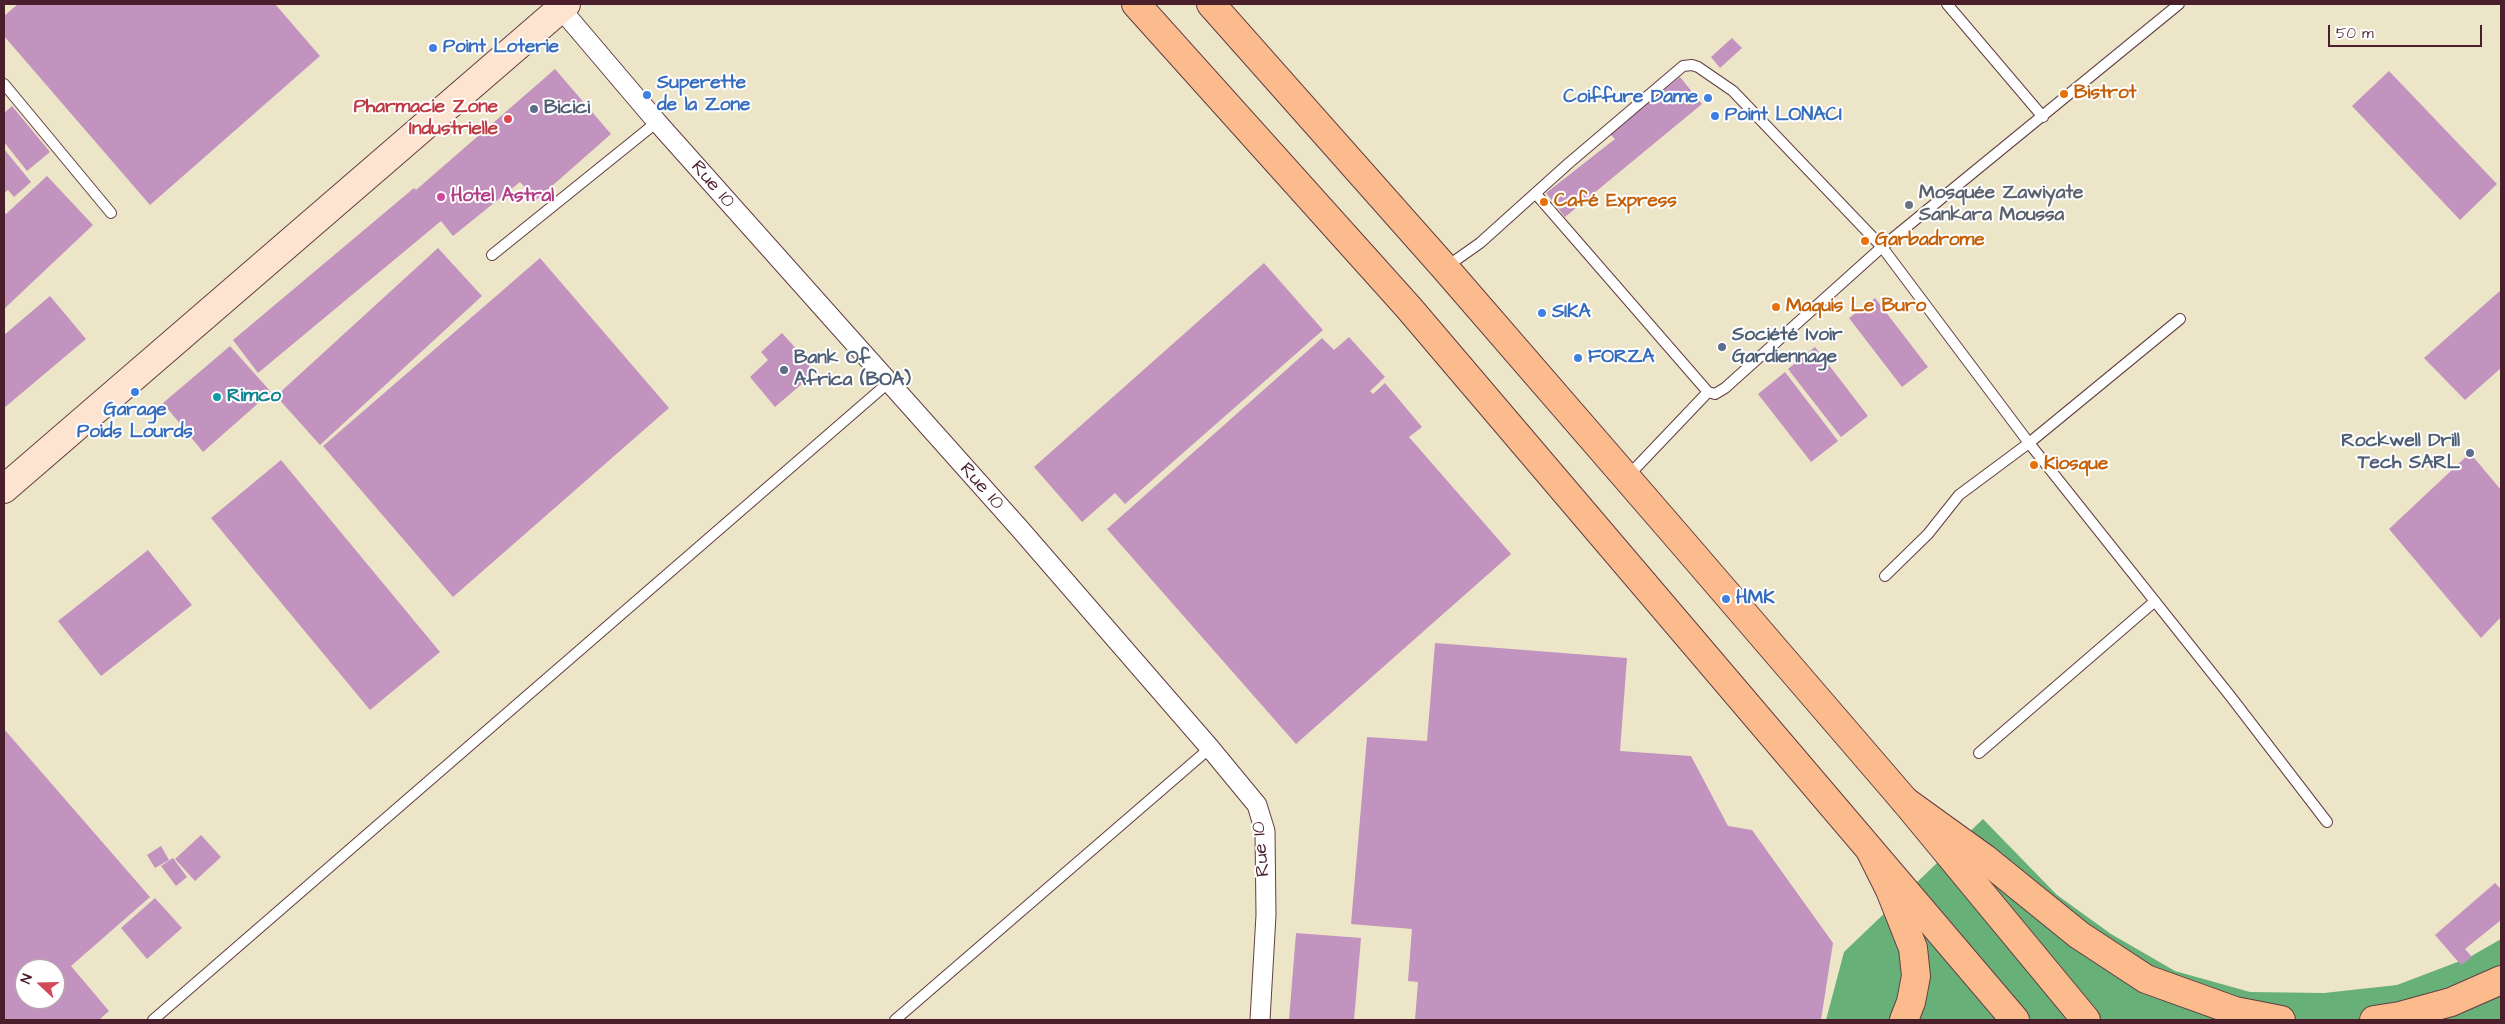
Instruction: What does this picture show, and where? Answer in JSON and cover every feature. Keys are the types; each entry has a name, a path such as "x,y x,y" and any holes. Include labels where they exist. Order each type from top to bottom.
{"main road":[{"path":"1136,4 1409,308 1638,574 1871,852 2015,1020"},
{"path":"1211,4 1445,268 1626,477 1905,801 2086,1020"},
{"path":"1905,801 1984,858 2079,936 2146,979 2235,1011 2281,1020"},
{"path":"1871,852 1890,890 1913,948 1916,976 1911,1002 1904,1020"},
{"path":"2374,1020 2400,1016 2451,1002 2501,980"}],"street":[{"name":"Rue 10","path":"561,5 657,122 1020,529 1257,805 1264,831 1266,915 1260,1020"},
{"path":"4,489 561,5"}],"lane":[{"path":"1947,4 2043,117"},
{"path":"1536,194 1708,392 1715,394 1725,388 1882,247 2179,4"},
{"path":"1445,268 1480,243 1569,162 1683,66 1692,65 1733,92 1882,247 2029,443 2327,822"},
{"path":"4,84 111,213"},
{"path":"492,255 657,122"},
{"path":"1885,576 1928,534 1959,495 2029,443 2180,319"},
{"path":"153,1020 888,383"},
{"path":"1626,477 1708,392"},
{"path":"1979,753 2154,602"},
{"path":"895,1020 1210,748"}],"green space":[{"path":"1983,819 2057,895 2111,934 2175,971 2250,992 2324,993 2397,985 2468,958 2501,939 2501,1020 1826,1020 1844,952"}],"building":[{"path":"18,4 275,4 320,56 150,205 4,36 4,16"},
{"path":"1732,38 1742,48 1720,68 1711,57"},
{"path":"555,69 611,134 536,200 520,182 453,236 441,221 258,373 233,340 414,188 416,190"},
{"path":"2389,71 2497,184 2460,220 2352,106"},
{"path":"1680,77 1702,104 1565,217 1546,193 1615,139 1610,134"},
{"path":"12,106 50,152 27,171 4,142 4,113"},
{"path":"4,149 31,182 14,197 8,190 4,193"},
{"path":"47,176 93,225 4,309 4,212 6,214"},
{"path":"438,248 482,296 320,445 276,396"},
{"path":"540,258 669,408 453,597 323,446"},
{"path":"1264,263 1323,330 1125,504 1115,493 1082,522 1034,467"},
{"path":"2501,290 2501,368 2465,400 2424,358"},
{"path":"50,296 86,339 4,408 4,335"},
{"path":"1875,298 1928,367 1902,387 1849,318"},
{"name":"Bank Of Africa (BOA)","path":"782,333 809,363 811,376 775,407 750,377 768,360 761,352"},
{"path":"1349,337 1385,377 1370,391 1373,394 1385,383 1422,427 1409,437 1511,554 1296,744 1107,529 1322,338 1334,350"},
{"name":"Rimco","path":"230,346 271,392 203,452 163,403"},
{"path":"1815,347 1868,416 1841,437 1788,369"},
{"path":"1785,372 1838,441 1811,462 1758,394"},
{"path":"2470,453 2501,490 2501,617 2481,638 2389,529"},
{"path":"281,460 440,652 370,710 211,518"},
{"path":"148,550 192,605 101,676 58,621"},
{"path":"1435,643 1627,658 1620,751 1691,756 1728,826 1752,830 1833,943 1821,1020 1415,1020 1418,982 1408,981 1412,929 1351,924 1367,737 1427,741"},
{"path":"4,729 150,897 71,966 109,1011 99,1020 4,1020"},
{"path":"201,835 221,857 195,881 175,859"},
{"path":"161,846 169,860 155,868 147,855"},
{"path":"173,858 187,877 176,886 161,866"},
{"path":"2495,883 2501,889 2501,920 2465,949 2472,957 2461,965 2435,935"},
{"path":"155,898 182,928 147,959 121,928"},
{"path":"1296,933 1361,938 1354,1020 1289,1020"}],"place":[{"name":"Point Loterie","path":"433,48"},
{"name":"Bistrot","path":"2064,94"},
{"name":"Superette de la Zone","path":"647,95"},
{"name":"Coiffure Dame","path":"1708,98"},
{"name":"Bicici","path":"534,109"},
{"name":"Point LONACI","path":"1715,116"},
{"name":"Pharmacie Zone Industrielle","path":"508,119"},
{"name":"Hotel Astral","path":"441,197"},
{"name":"Café Express","path":"1544,202"},
{"name":"Mosquée Zawiyate Sankara Moussa","path":"1909,205"},
{"name":"Garbadrome","path":"1865,241"},
{"name":"Maquis Le Buro","path":"1776,307"},
{"name":"SIKA","path":"1542,313"},
{"name":"Société Ivoir Gardiennage","path":"1722,347"},
{"name":"FORZA","path":"1578,358"},
{"name":"Bank Of Africa (BOA)","path":"784,370"},
{"name":"Garage Poids Lourds","path":"135,392"},
{"name":"Rimco","path":"217,397"},
{"name":"Rockwell Drill Tech SARL","path":"2470,453"},
{"name":"Kiosque","path":"2034,465"},
{"name":"HMK","path":"1726,599"}]}
